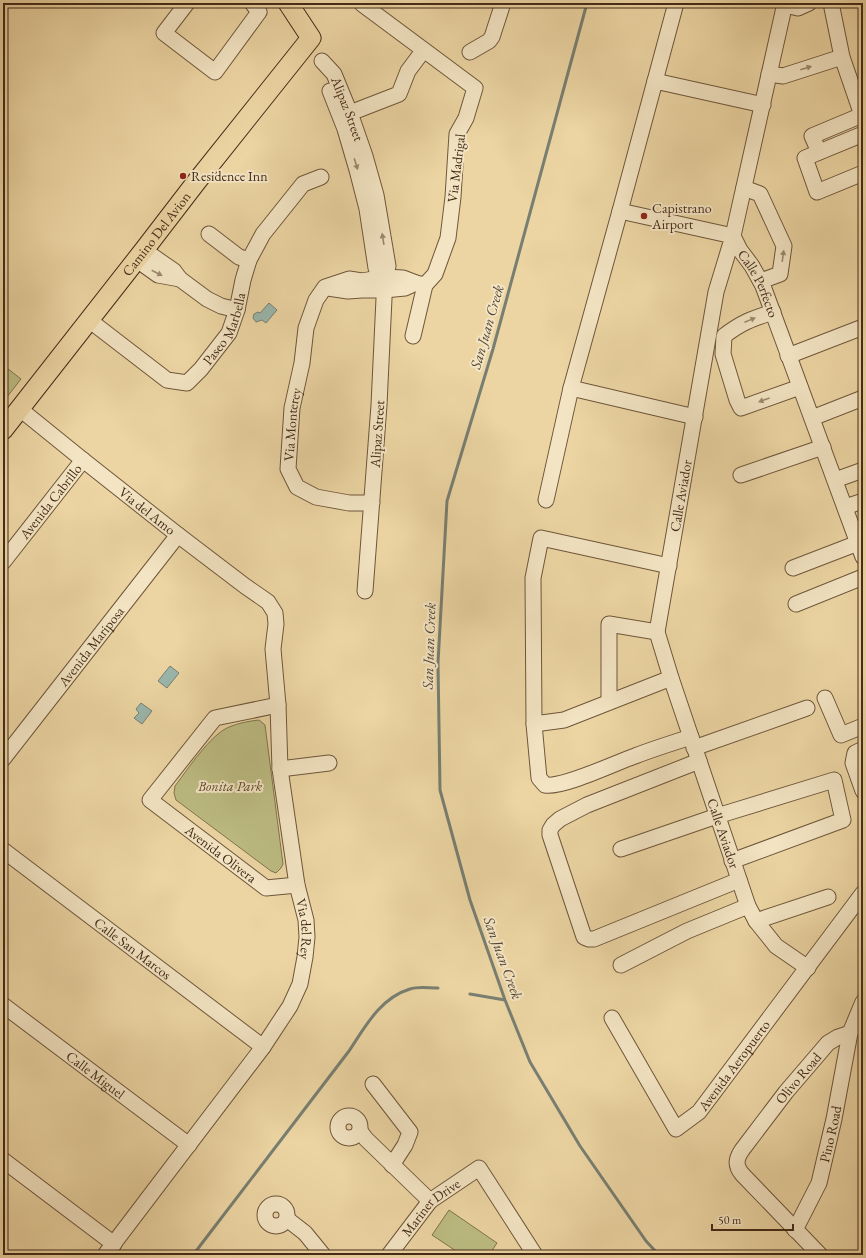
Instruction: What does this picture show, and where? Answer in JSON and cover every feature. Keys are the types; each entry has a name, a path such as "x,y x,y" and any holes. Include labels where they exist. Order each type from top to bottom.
{"main road":[{"name":"Alipaz Street","path":"288,3 311,38"},
{"name":"Camino Del Avion","path":"3,430 197,181 311,38"}],"street":[{"path":"187,3 164,33 215,72 259,12 252,3"},
{"path":"470,52 489,41 492,37 502,3"},
{"path":"546,500 571,388 676,3"},
{"path":"785,4 798,8 809,3"},
{"path":"819,152 812,136 862,116 842,57 831,3"},
{"name":"Via Madrigal","path":"362,4 474,88 466,118 457,134 453,197 448,238 435,274 421,284 412,336"},
{"name":"Calle Perfecto","path":"785,4 733,236 740,250 761,281 860,550"},
{"name":"Alipaz Street","path":"311,38 322,61 325,78 345,129 358,170 367,209 376,268 384,284"},
{"path":"350,113 399,94 408,71 423,51"},
{"path":"770,74 783,76 842,57"},
{"name":"Alipaz Street","path":"322,61 334,74 365,156 376,195 388,266 384,284 382,355 365,590"},
{"path":"655,81 763,105"},
{"path":"863,134 805,158 817,192 863,173"},
{"name":"Paseo Marbella","path":"89,320 167,380 187,383 201,369 229,333 237,310 249,260 263,234 303,184 321,177"},
{"path":"744,188 760,194 784,246 780,274 761,281"},
{"path":"620,211 733,236"},
{"path":"209,234 239,257 249,260"},
{"name":"Calle Aviador","path":"733,236 716,292 657,632 694,748 748,906 756,921 776,946 808,968"},
{"path":"140,255 174,271 180,279 207,299 221,306 237,310"},
{"name":"Via Monterey","path":"372,504 349,503 316,497 297,486 288,469 292,408 302,363 306,328 316,300 325,287 349,279 384,284 403,278 421,284"},
{"path":"773,312 737,326 724,336 723,354 737,400 741,408 800,387"},
{"path":"788,356 863,327"},
{"path":"571,388 695,417"},
{"path":"812,418 863,398"},
{"name":"Via del Amo","path":"20,409 178,534 268,602 275,613"},
{"path":"741,475 823,447"},
{"name":"Avenida Cabrillo","path":"3,562 83,460"},
{"path":"835,480 863,470"},
{"path":"845,507 863,502"},
{"name":"Avenida Mariposa","path":"3,759 178,534"},
{"path":"669,566 541,538 533,578 534,724 539,778 545,785 551,786 579,778 636,755 694,748"},
{"path":"794,568 860,550"},
{"path":"796,604 863,577"},
{"name":"Via del Rey","path":"110,1249 263,1047 290,1006 300,984 307,937 306,920 298,884 280,769 274,649 276,624 275,613"},
{"path":"609,702 609,624 657,632"},
{"path":"534,724 564,720 671,678"},
{"path":"825,698 841,735 863,726"},
{"name":"Avenida Olivera","path":"278,705 215,718 150,800 266,888 298,884"},
{"path":"739,880 594,939 589,939 584,937 550,835 550,830 552,825 560,819 694,748 807,708"},
{"path":"863,749 855,753 853,763 863,791"},
{"path":"280,769 329,763"},
{"path":"621,849 717,816 834,780 843,820 732,861"},
{"name":"Calle San Marcos","path":"3,850 263,1047"},
{"name":"Avenida Aeropuerto","path":"612,1018 676,1129 699,1112 863,893"},
{"path":"756,921 828,897"},
{"path":"621,965 687,931 748,906"},
{"path":"850,1033 863,1002"},
{"name":"Calle Miguel","path":"3,1004 189,1145"},
{"name":"Olivo Road","path":"796,1230 742,1174 738,1169 736,1162 742,1150 786,1092 828,1043 838,1037 850,1033"},
{"name":"Pino Road","path":"796,1230 819,1183 834,1120 850,1033"},
{"path":"374,1084 410,1132 405,1145 392,1165"},
{"path":"360,1131 366,1139 430,1201"},
{"path":"3,1160 110,1249"},
{"name":"Mariner Drive","path":"389,1255 430,1201 479,1168 535,1255"},
{"path":"287,1219 306,1233 323,1255"},
{"path":"796,1230 820,1255"}],"green space":[{"path":"3,365 21,379 3,402"},
{"name":"Bonita Park","path":"259,720 265,725 283,864 276,873 271,871 176,800 174,793 175,786 214,737 236,724"},
{"path":"449,1210 497,1243 489,1255 462,1255 432,1235"}],"water":[{"path":"269,303 277,310 266,323 262,320 256,322 253,318 254,314 258,312 260,313"},
{"path":"170,666 179,673 167,688 158,681"},
{"path":"141,703 152,711 142,724 134,718 139,713 136,709"}],"waterway":[{"name":"San Juan Creek","path":"587,3 493,349 447,501 438,663 440,790 470,900 505,1000 530,1062 580,1146 646,1241 659,1255"},
{"path":"193,1255 349,1051 374,1014 399,993 416,988 438,988"},
{"path":"470,994 505,1000"}],"place":[{"name":"Residence Inn","path":"183,176"},
{"name":"Capistrano Airport","path":"644,216"}]}
